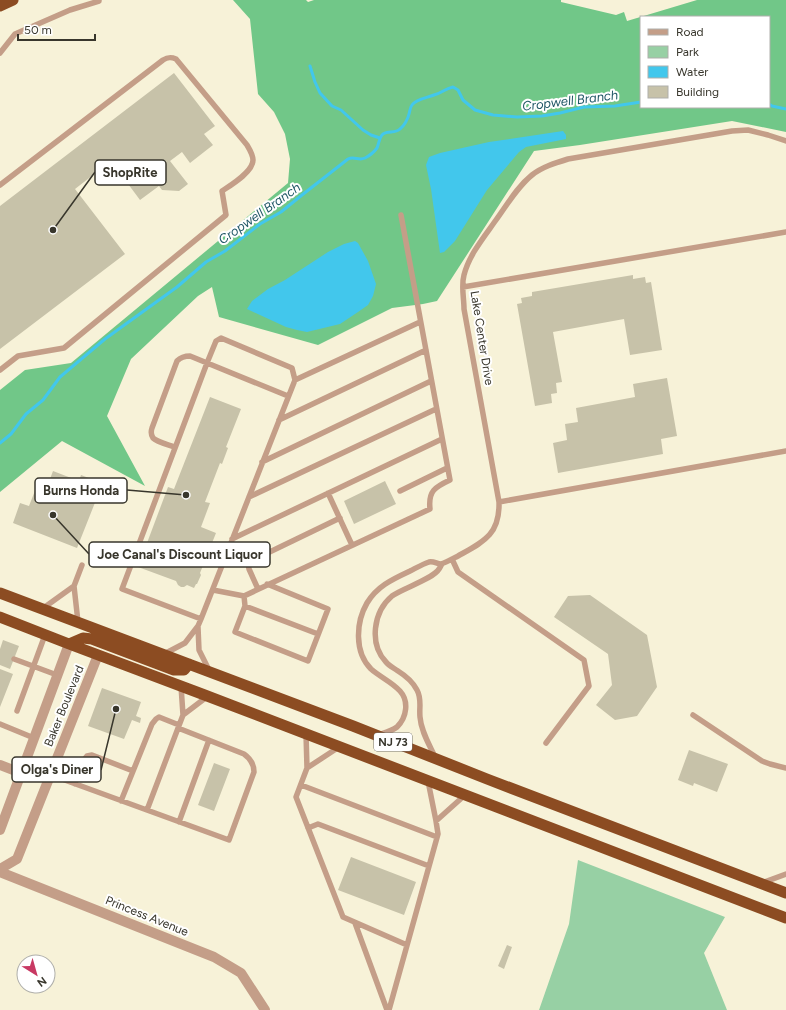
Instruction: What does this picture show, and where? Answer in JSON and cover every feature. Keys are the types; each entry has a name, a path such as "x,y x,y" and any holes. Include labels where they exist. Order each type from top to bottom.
{"highway":[{"path":"0,6 13,0"},
{"name":"NJ 73","path":"0,593 377,735 786,892"},
{"name":"NJ 73","path":"0,617 786,918"},
{"path":"69,644 83,638 92,639 174,670 184,670 190,664"},
{"path":"759,908 765,914 786,923"}],"street":[{"name":"Baker Boulevard","path":"0,830 69,644"},
{"name":"Baker Boulevard","path":"0,870 17,859 98,655"},
{"path":"0,765 51,775"},
{"name":"Princess Avenue","path":"0,870 214,957 241,973 265,1010"}],"lane":[{"path":"0,53 15,34 70,10 99,0"},
{"path":"0,186 163,60 172,57 176,59 247,146 252,155 253,162 250,168 242,176 222,191 226,215 64,348 18,356 0,370"},
{"name":"Lake Center Drive","path":"437,759 422,730 418,691 410,680 390,666 383,658 377,646 375,631 381,609 391,597 434,574 440,569 442,564 482,542 495,528 498,520 499,502 464,309 464,276 472,255 521,186 532,175 545,167 568,159 732,131 748,130 768,135 786,142"},
{"path":"212,590 244,596 430,509 429,502 435,488 450,480 400,215"},
{"path":"463,287 786,232"},
{"path":"295,380 420,322"},
{"path":"164,654 185,643 198,626 201,619 232,539 249,498 288,396 295,380 292,368 224,338 216,341 207,363 174,447 122,589 201,619"},
{"path":"279,420 426,350"},
{"path":"174,447 153,438 151,433 177,361 180,357 190,356 288,396"},
{"path":"262,462 431,381"},
{"path":"249,498 436,408"},
{"path":"232,539 442,439"},
{"path":"499,502 786,451"},
{"path":"400,491 447,468"},
{"path":"328,493 352,545"},
{"path":"258,589 248,566 250,562 340,518"},
{"path":"452,559 458,572 584,660 589,686 546,743"},
{"name":"Lake Center Drive","path":"377,735 396,727 404,716 405,702 403,695 398,689 370,668 364,659 359,643 359,622 367,603 384,584 431,561 442,564"},
{"path":"78,622 74,586 82,565"},
{"path":"244,596 245,606 235,632 308,660 328,609 267,584"},
{"path":"42,609 74,586"},
{"path":"245,606 318,634"},
{"path":"198,626 199,650 210,672"},
{"path":"17,711 45,635"},
{"path":"14,659 57,675"},
{"path":"147,810 183,715 181,686"},
{"path":"183,715 208,696"},
{"path":"693,715 762,761 786,768"},
{"path":"51,775 121,801 229,840 254,772 254,766 249,757 244,754 159,717 152,724 121,801"},
{"path":"0,724 34,738"},
{"path":"306,734 307,768 296,797 343,917 407,945"},
{"path":"179,822 209,740"},
{"path":"307,768 339,747"},
{"path":"75,784 82,762 87,756 92,755 133,771"},
{"path":"388,1010 438,834 428,781"},
{"path":"301,785 437,837"},
{"path":"436,821 465,795"},
{"path":"308,828 318,824 429,866"},
{"path":"761,883 786,874"},
{"path":"356,923 388,1010"}],"green space":[{"path":"233,0 306,0 308,2 314,0 561,0 561,2 616,15 624,12 627,21 640,17 640,108 770,108 770,16 644,16 697,0 786,0 786,132 732,121 534,151 437,301 392,308 318,345 219,317 212,287 198,296 131,359 107,416 145,486 62,441 0,492 0,390 25,370 71,363 288,183 290,159 285,134 274,112 258,94 250,19"},
{"path":"578,860 725,917 704,953 727,1010 539,1010 569,924"}],"water":[{"path":"563,131 566,135 566,139 526,147 519,152 487,190 455,241 444,252 440,253 426,165 429,157 440,153 489,142"},
{"path":"355,241 358,243 368,261 376,284 373,296 368,305 340,324 307,332 286,327 247,309 252,301 268,289 285,280 328,252 344,244"}],"building":[{"path":"174,73 215,126 204,134 213,145 190,163 182,152 170,161 188,184 179,191 162,190 159,186 140,200 111,161 75,189 125,254 0,349 0,206"},
{"path":"633,275 633,279 645,277 646,283 651,282 662,350 630,355 624,319 553,332 562,382 556,383 557,393 551,394 552,403 535,406 517,304 522,303 521,298 532,296 532,292"},
{"path":"667,378 677,436 661,439 663,454 558,473 553,443 567,440 565,424 578,422 576,408 635,397 633,384"},
{"path":"210,397 241,409 226,447 228,448 222,464 220,463 205,502 210,503 201,527 216,533 197,584 194,588 187,585 181,587 176,581 138,567 168,487 174,489"},
{"path":"53,471 79,481 81,475 94,480 92,487 100,490 77,548 13,523 20,503 29,506 38,483 47,487"},
{"path":"385,481 396,504 354,524 344,501"},
{"path":"590,595 647,635 657,687 637,716 615,720 596,705 612,685 608,654 554,617 568,596"},
{"path":"3,640 19,646 10,669 0,665 0,649"},
{"path":"0,669 13,674 0,707"},
{"path":"102,688 141,702 136,716 141,718 140,723 132,720 124,739 88,726"},
{"path":"689,750 728,764 717,792 694,783 693,786 678,780"},
{"path":"214,763 230,769 214,811 198,805"},
{"path":"351,857 416,882 404,915 338,890"},
{"path":"507,945 512,947 504,969 498,966"}],"waterway":[{"path":"310,66 320,93 332,106 341,110 363,130 380,138"},
{"name":"Cropwell Branch","path":"0,443 11,434 26,414 43,400 60,377 105,339 177,287 206,262 225,251 260,224 281,212 348,159 363,159 370,155 377,148 383,134 396,131 403,126 408,118 411,106 416,101 453,87 458,90 463,100 475,110 493,115 517,117 542,116 584,107 615,106 640,102"},
{"name":"Cropwell Branch","path":"770,105 786,109"}],"place":[{"name":"ShopRite","path":"53,230"},
{"name":"Burns Honda","path":"186,495"},
{"name":"Joe Canal's Discount Liquor","path":"53,515"},
{"name":"Olga's Diner","path":"116,709"}]}
